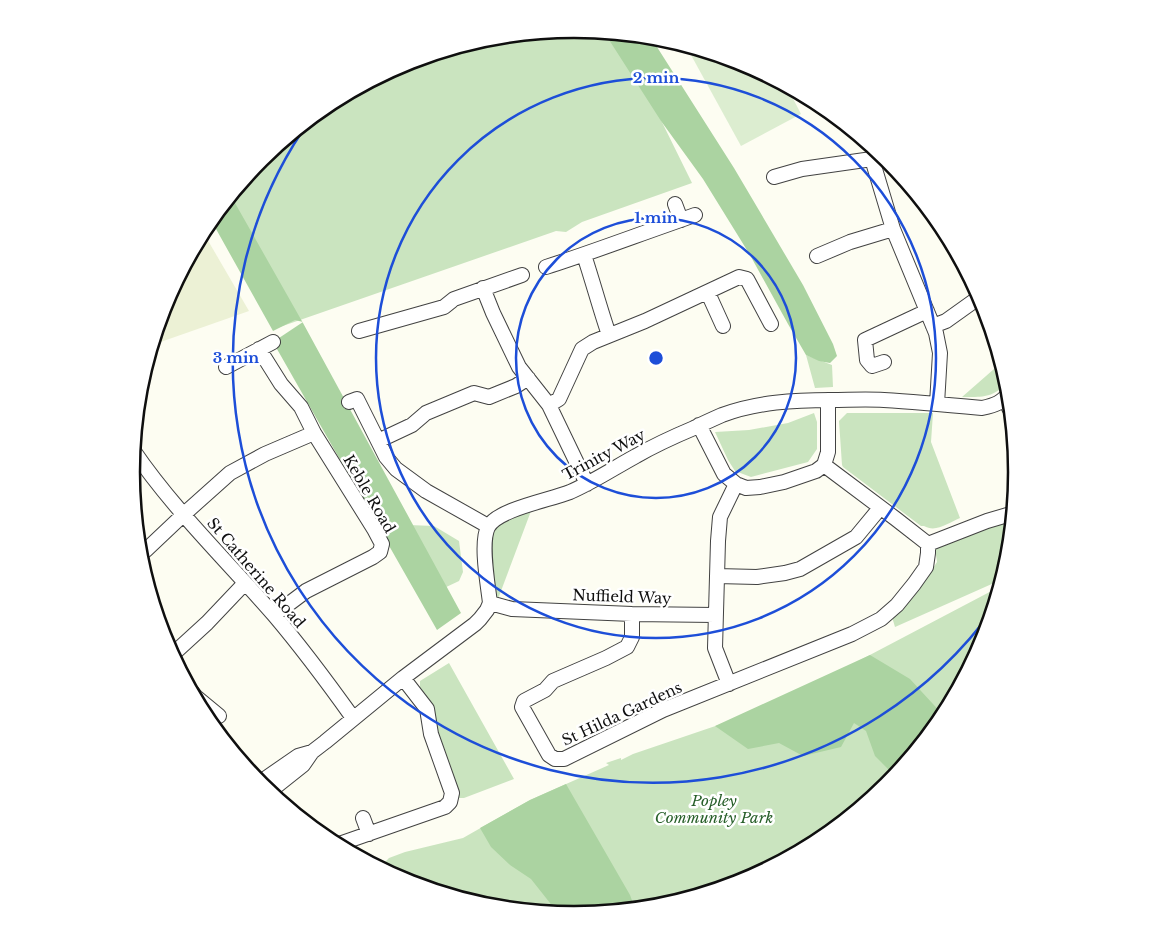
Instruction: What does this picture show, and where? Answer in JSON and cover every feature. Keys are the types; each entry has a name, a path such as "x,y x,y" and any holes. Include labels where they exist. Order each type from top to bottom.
{"street":[{"path":"774,177 802,169 872,159 893,229 933,326 940,353 937,404"},
{"path":"675,204 681,220"},
{"path":"546,268 695,215"},
{"path":"817,256 850,242 893,229"},
{"path":"584,255 609,335"},
{"path":"364,315 364,330 444,307 454,299 522,275"},
{"path":"549,405 559,399 582,349 593,342 708,293 739,277 747,278 771,324"},
{"path":"483,288 512,352 520,367 549,405 587,484"},
{"path":"708,293 723,326"},
{"path":"933,326 946,321 974,301"},
{"path":"884,362 872,366 867,360 865,340 927,311"},
{"path":"226,367 273,342"},
{"name":"Keble Road","path":"259,349 281,384 301,407 314,433 382,544 380,552 373,557 306,592 274,615"},
{"path":"378,441 412,425 426,413 442,406 474,393 489,397 516,386 528,378"},
{"path":"275,787 303,766 312,752 353,718 480,619 490,603 485,546 488,526 426,491 396,470 386,457 357,399 349,402"},
{"name":"Trinity Way","path":"488,526 496,517 587,484 671,438 723,415 766,404 797,400 882,400 982,408 996,404 1003,399"},
{"path":"699,426 724,474 736,484 746,488 760,487 784,482 816,471 824,465 828,452 828,400"},
{"path":"147,549 230,473 265,454 314,433"},
{"name":"St Catherine Road","path":"140,461 183,515 274,615 353,718"},
{"path":"824,465 928,544"},
{"path":"736,484 720,517 715,615 715,648 729,684 852,634 881,619 897,605 926,567 928,544"},
{"path":"717,576 757,576 800,569 856,537 880,508"},
{"path":"928,544 1006,515"},
{"path":"178,649 207,623 244,583"},
{"name":"Nuffield Way","path":"490,603 512,609 715,615"},
{"name":"St Hilda Gardens","path":"632,614 632,637 628,647 553,681 545,690 524,701 522,707 549,755 555,759 564,759 663,710 729,684"},
{"path":"347,841 445,807 450,802 452,793 431,734 427,709 403,678"},
{"path":"210,709 219,716"},
{"path":"266,778 298,756 312,752"},
{"path":"363,818 369,834"}],"green space":[{"path":"546,38 621,40 692,183 582,222 566,232 556,231 277,328 217,225 248,186 288,145 333,111 382,82 462,52 518,41"},
{"path":"608,39 656,45 734,168 803,285 833,344 837,356 830,363 819,361 806,355 750,255 703,179 661,121"},
{"path":"691,55 714,61 767,82 792,96 801,114 741,146"},
{"path":"234,202 302,322 295,320 273,331 215,228"},
{"path":"208,240 249,311 160,342 185,280"},
{"path":"303,322 461,613 437,630 273,342"},
{"path":"806,355 832,365 833,387 815,388"},
{"path":"996,367 1001,389 987,396 962,397"},
{"path":"814,413 817,422 817,449 808,462 751,477 735,471 715,432 749,430 788,423"},
{"path":"847,413 933,413 931,442 960,518 938,528 921,526 843,467 839,421"},
{"path":"531,511 498,599 492,594 489,533 500,520"},
{"path":"1006,522 1001,557 994,583 895,627 892,617 922,585 937,562 935,548"},
{"path":"409,525 434,526 459,541 463,572 459,581 442,589"},
{"name":"Popley Community Park","path":"992,591 986,612 964,664 951,689 919,737 882,779 861,799 816,833 767,862 687,892 631,903 603,906 546,906 490,898 462,892 384,863 389,858 405,852 463,838 530,800 609,765 606,763 621,758 621,760 633,754 771,707"},
{"path":"870,655 910,679 938,710 919,737 890,771 875,756 866,731 854,723 841,747 803,756 779,743 748,749 715,726"},
{"path":"449,663 514,779 464,798 453,798 420,690 420,681"},
{"path":"566,784 633,903 603,906 552,906 531,879 510,865 491,847 480,828 530,800"}]}
